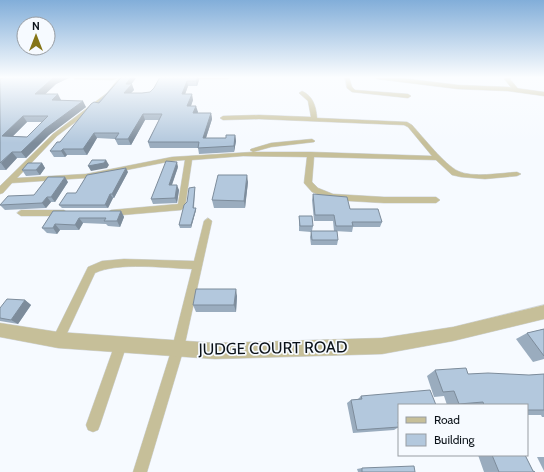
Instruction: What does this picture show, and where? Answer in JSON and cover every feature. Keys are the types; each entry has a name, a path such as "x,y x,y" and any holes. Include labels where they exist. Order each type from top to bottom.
{"street":[{"path":"0,191 55,135 102,99"},
{"path":"310,99 312,103 314,119"},
{"path":"223,118 259,117 406,123 454,172 459,174 483,176 517,174"},
{"path":"243,154 271,145 312,141"},
{"path":"10,182 86,176 172,159 243,154 311,154 439,158"},
{"path":"311,154 311,167 308,174 308,183 315,190 332,197 384,200 436,200"},
{"path":"103,213 180,207 184,195 189,158"},
{"path":"21,213 73,213"},
{"path":"140,472 184,321 208,221"},
{"path":"58,340 91,270 102,265 124,263 197,265"},
{"name":"JUDGE COURT ROAD","path":"0,330 58,340 215,351 382,346 453,334 544,312"},
{"path":"93,425 121,344"}],"building":[{"path":"0,99 53,99 52,100 83,101 45,129 21,152 12,152 0,163","holes":["23,116 48,116 27,137 2,136"]},
{"path":"103,99 190,99 187,106 196,106 193,113 211,113 203,138 226,138 226,135 235,135 234,146 198,148 199,142 148,142 162,114 143,114 128,139 115,139 119,133 94,133 83,149 63,149 61,151 50,151 57,142 60,142 91,104 94,102 99,103"},
{"path":"92,160 106,160 104,163 88,166"},
{"path":"166,161 177,162 169,185 177,185 175,198 151,199"},
{"path":"28,163 42,163 36,170 22,170"},
{"path":"126,168 105,205 59,205 67,193 76,193 87,175"},
{"path":"218,175 247,175 244,201 212,200"},
{"path":"48,177 65,177 51,197 47,197 42,203 0,205 8,196 34,195"},
{"path":"195,187 193,208 196,208 191,225 179,225 184,205 187,202 189,188"},
{"path":"313,194 347,197 350,209 378,209 382,222 352,222 353,226 336,226 334,215 315,215"},
{"path":"53,211 121,211 117,221 104,221 106,218 79,218 75,225 55,224 53,228 42,228"},
{"path":"299,216 312,216 313,226 300,226"},
{"path":"311,231 337,231 338,240 312,240"},
{"path":"196,289 236,289 234,305 193,305"},
{"path":"7,299 25,300 11,320 0,318 0,308"},
{"path":"544,329 544,356 527,333"},
{"path":"466,368 468,374 544,374 544,410 528,410 528,404 484,404 483,402 459,404 454,391 443,392 435,370"},
{"path":"430,390 436,404 398,404 398,427 357,430 351,400 362,399 361,396"},
{"path":"492,456 526,456 533,471 535,472 499,472"},
{"path":"414,466 415,472 362,472 362,468"}]}
